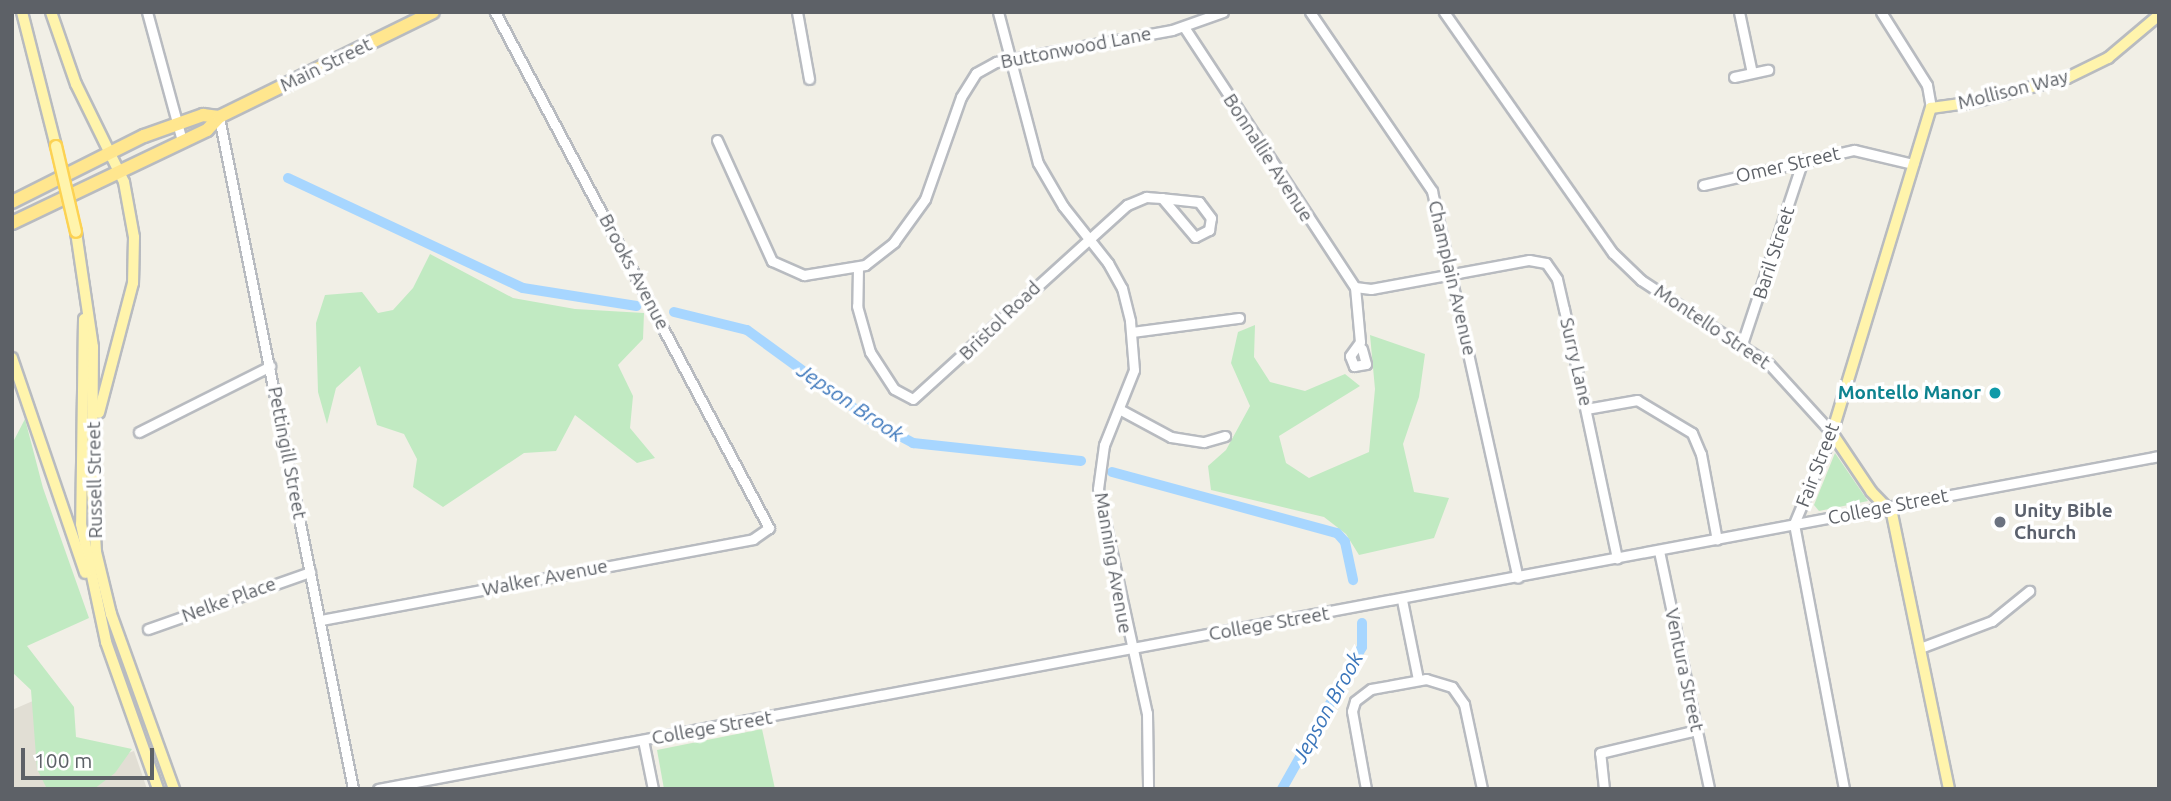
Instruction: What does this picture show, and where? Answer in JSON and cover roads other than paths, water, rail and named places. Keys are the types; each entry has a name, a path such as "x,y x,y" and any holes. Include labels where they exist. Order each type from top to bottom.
{"highway":[{"name":"Main Street","path":"12,223 206,130 219,117 433,12"},
{"name":"Main Street","path":"12,202 111,152 178,123 203,115 219,117"}],"main road":[{"name":"Russell Street","path":"22,12 76,232 84,284 93,347 94,532 106,597 174,789"},
{"path":"51,12 75,84 120,170 130,213 134,265 93,458"},
{"name":"Mollison Way","path":"1931,108 1975,103 2067,78 2108,58 2159,15"},
{"name":"Fair Street","path":"1832,433 1931,108"},
{"name":"Russell Street","path":"84,284 81,524 99,615 158,789"},
{"path":"12,358 99,615"},
{"name":"Montello Street","path":"1832,433 1883,506 1892,513 1949,789"}],"street":[{"path":"147,12 182,141"},
{"name":"Brooks Avenue","path":"495,12 762,510 767,532"},
{"path":"797,12 809,79"},
{"name":"Manning Avenue","path":"998,12 1030,145 1045,181 1088,236 1122,288 1132,332 1134,370 1104,445 1098,489 1129,650 1147,713 1148,789"},
{"name":"Buttonwood Lane","path":"858,267 879,256 917,213 971,79 988,65 1184,27 1223,12"},
{"name":"Champlain Avenue","path":"1310,12 1428,181 1452,274 1518,578"},
{"name":"Montello Street","path":"1444,12 1613,253 1641,280 1742,345 1793,386 1832,433"},
{"path":"1739,12 1752,73"},
{"path":"1881,12 1927,85 1931,108"},
{"name":"Bonnallie Avenue","path":"1184,27 1355,287"},
{"path":"1734,77 1768,70"},
{"name":"Pettingill Street","path":"219,117 353,789"},
{"path":"717,140 772,261 804,275 858,267"},
{"name":"Omer Street","path":"1703,185 1854,150 1913,164"},
{"name":"Baril Street","path":"1742,345 1803,160"},
{"name":"Bristol Road","path":"858,267 857,306 870,352 894,390 907,399 918,396 947,371 1088,236 1133,201 1162,198 1181,197 1199,202 1211,218 1209,230 1195,237 1162,198"},
{"name":"Surry Lane","path":"1452,274 1529,260 1546,263 1556,279 1617,558"},
{"path":"1362,349 1368,360 1356,367 1349,359 1360,346 1355,287 1371,289 1452,274"},
{"path":"1132,332 1239,318"},
{"path":"139,432 270,366"},
{"path":"1586,409 1637,400 1692,433 1701,453 1717,540"},
{"path":"1119,409 1171,437 1204,442 1225,436"},
{"name":"Fair Street","path":"1832,433 1794,524 1844,789"},
{"name":"College Street","path":"378,789 1402,600 1883,506 2159,456"},
{"name":"Walker Avenue","path":"321,620 741,542 767,532"},
{"name":"Ventura Street","path":"1660,551 1709,789"},
{"name":"Nelke Place","path":"148,629 310,572"},
{"path":"1920,648 1992,621 2029,591"},
{"path":"1402,600 1418,679"},
{"path":"1366,789 1352,711 1355,701 1371,689 1418,679 1445,683 1464,704 1482,789"},
{"path":"1604,789 1600,753 1697,730"},
{"path":"643,740 653,789"}],"waterway":[{"name":"Jepson Brook","path":"288,178 523,288 637,306"},
{"name":"Jepson Brook","path":"674,312 747,330 872,421 913,443 1081,461"},
{"name":"Jepson Brook","path":"1112,472 1337,533 1345,542 1353,580"},
{"name":"Jepson Brook","path":"1282,789 1362,647 1362,623"}],"place":[{"name":"Montello Manor","path":"1995,393"},
{"name":"Unity Bible Church","path":"2000,522"}]}
